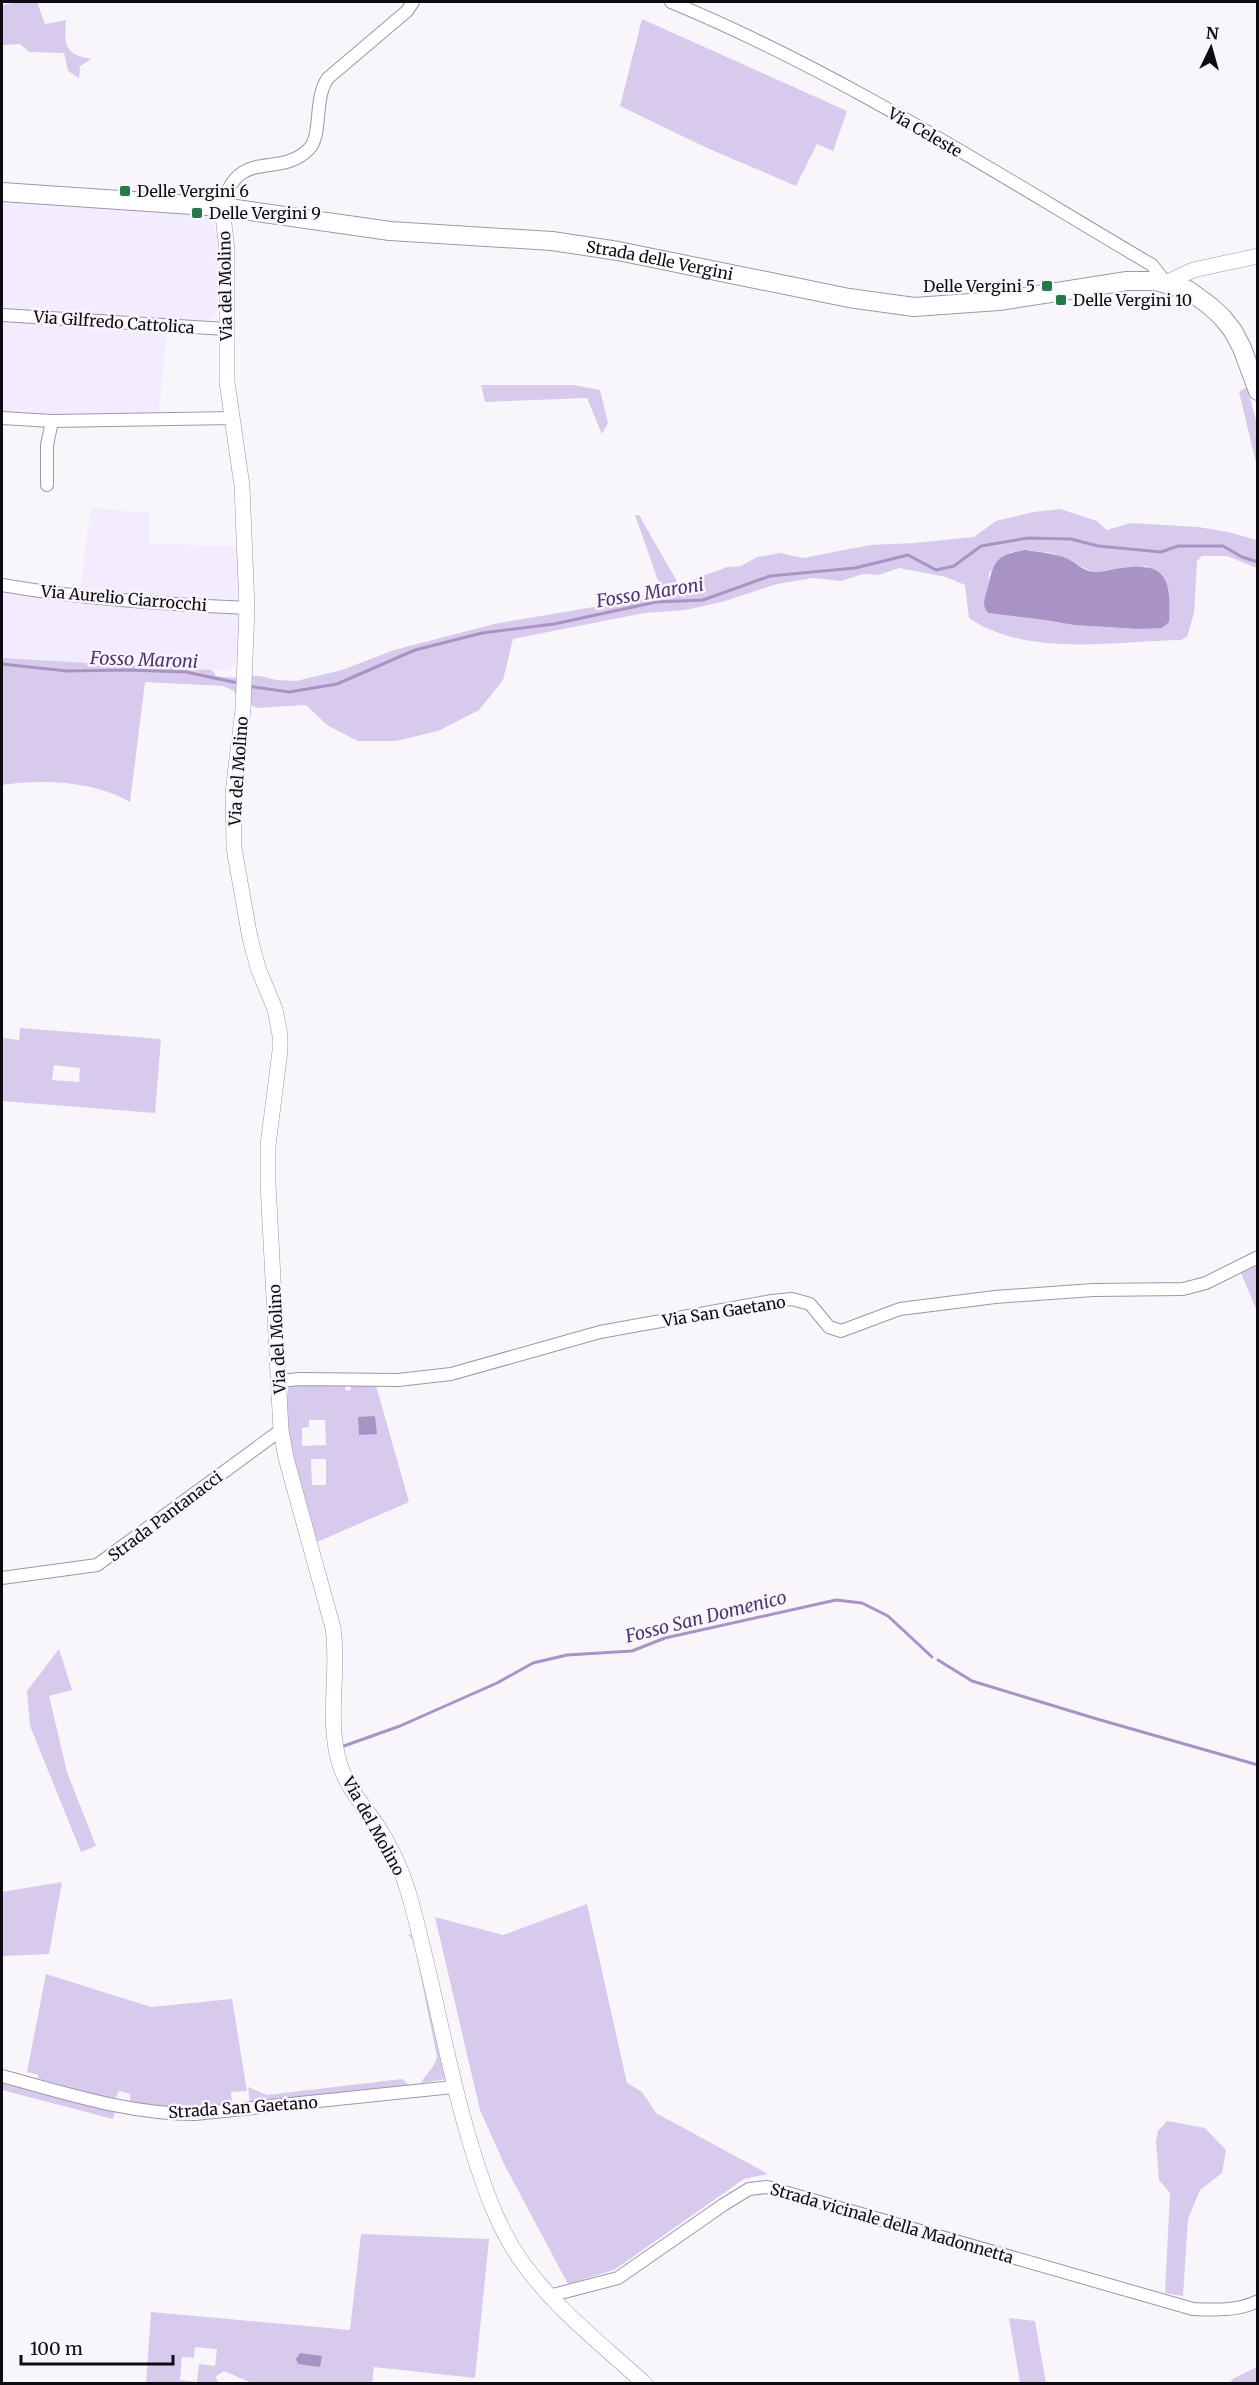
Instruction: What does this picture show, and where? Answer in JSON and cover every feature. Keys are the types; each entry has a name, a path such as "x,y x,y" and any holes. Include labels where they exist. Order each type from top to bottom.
{"main road":[{"name":"Strada delle Vergini","path":"2,192 222,207 390,231 552,241 849,298 914,307 999,301 1137,280 1166,283 1188,290 1222,317 1242,348 1257,391"}],"street":[{"path":"222,207 229,187 247,169 288,160 301,155 310,147 316,126 319,96 328,78 401,16 413,2"},
{"name":"Via Celeste","path":"671,2 770,46 896,114 1152,265 1166,283"},
{"name":"Via del Molino","path":"222,207 227,250 227,382 242,486 247,608 243,709 233,793 234,848 250,938 258,968 275,1009 280,1035 268,1145 268,1184 281,1430 286,1458 333,1628 337,1653 332,1718 338,1756 346,1779 389,1846 407,1888 453,2087 482,2181 502,2229 523,2265 549,2296 645,2384"},
{"path":"1166,283 1210,266 1257,256"},
{"name":"Via Gilfredo Cattolica","path":"2,315 226,330"},
{"path":"2,418 52,421 232,418"},
{"path":"47,485 46,445 52,421"},
{"name":"Via Aurelio Ciarrocchi","path":"2,585 79,597 247,608"},
{"name":"Via San Gaetano","path":"279,1381 407,1379 451,1374 600,1332 772,1301 792,1299 810,1304 829,1327 841,1331 857,1327 892,1310 995,1297 1092,1290 1183,1288 1206,1283 1257,1257"},
{"name":"Strada Pantanacci","path":"2,1578 97,1565 281,1430"},
{"name":"Strada San Gaetano","path":"2,2076 119,2107 172,2114 195,2114 453,2087"},
{"name":"Strada vicinale della Madonnetta","path":"549,2296 618,2278 749,2189 767,2187 1193,2309 1221,2310 1249,2306 1257,2301"}],"shaded area":[{"path":"37,2 45,24 66,20 65,36 68,47 76,54 91,59 80,66 79,78 68,71 64,53 29,52 20,44 2,45 2,5"},
{"path":"642,19 847,111 833,151 817,144 796,186 707,148 620,106"},
{"path":"2,201 205,215 212,221 219,241 218,311 210,320 201,322 168,321 158,420 2,418"},
{"path":"481,385 573,385 600,390 608,423 602,434 587,398 485,402"},
{"path":"1247,387 1257,424 1257,467 1239,392"},
{"path":"91,508 149,513 149,543 240,547 240,665 232,665 232,671 2,658 2,585 79,596"},
{"path":"1060,509 1097,521 1107,530 1131,523 1198,527 1228,532 1257,540 1257,568 1227,556 1202,556 1197,561 1194,613 1187,637 1181,640 1100,644 1044,643 992,630 969,618 965,585 946,577 899,568 879,575 863,574 841,581 813,578 777,584 722,602 685,610 644,613 513,639 503,680 479,710 438,731 396,741 358,741 327,725 306,705 257,708 238,700 234,691 223,686 145,682 130,802 100,790 68,783 34,782 2,785 2,658 212,670 216,676 237,678 260,676 296,681 342,670 394,650 494,624 653,597 661,589 635,515 639,515 679,585 727,567 741,566 757,557 780,553 803,558 870,545 974,537 996,521 1034,512","holes":["1025,550 1052,553 1093,572 1148,566 1138,629 1074,625 988,613 989,573 1011,552"]},
{"path":"1025,550 1061,556 1094,572 1137,567 1158,571 1164,577 1167,585 1169,622 1162,628 1138,629 1074,625 988,613 984,600 993,567 1001,558"},
{"path":"20,1028 161,1039 155,1113 2,1101 2,1038 19,1040","holes":["54,1065 80,1068 79,1082 52,1080"]},
{"path":"1257,1265 1257,1311 1241,1273"},
{"path":"350,1382 375,1382 409,1502 315,1543 288,1437 286,1420 289,1385 344,1384 346,1391 351,1390","holes":["309,1420 325,1420 326,1445 302,1446 302,1428 309,1427","311,1459 326,1459 326,1485 312,1485"]},
{"path":"375,1416 377,1434 359,1435 358,1417"},
{"path":"59,1649 72,1690 49,1696 67,1772 96,1846 81,1852 30,1726 27,1691"},
{"path":"62,1882 49,1954 2,1956 2,1892"},
{"path":"587,1904 627,2083 642,2092 656,2113 768,2174 744,2179 614,2270 568,2284 505,2166 480,2110 435,1917 503,1935"},
{"path":"408,1934 415,1936 447,2079 421,2083 437,2057 416,1953 413,1941"},
{"path":"46,1974 151,2007 232,1999 247,2091 231,2092 232,2103 178,2108 130,2103 130,2094 119,2091 115,2100 39,2079 38,2075 27,2072"},
{"path":"402,2079 409,2085 250,2102 248,2087 267,2095"},
{"path":"2,2080 116,2110 113,2119 2,2090"},
{"path":"1167,2121 1205,2128 1226,2150 1222,2173 1200,2190 1188,2219 1183,2296 1165,2293 1170,2193 1159,2180 1156,2141 1158,2131"},
{"path":"361,2234 489,2239 475,2378 374,2367 372,2383 252,2383 224,2371 215,2377 219,2383 146,2384 151,2312 350,2330","holes":["195,2347 217,2349 215,2366 199,2364 197,2382 180,2380 182,2357 194,2358"]},
{"path":"1009,2318 1035,2321 1046,2383 1020,2383"},
{"path":"300,2353 322,2356 320,2367 298,2364 296,2359"},
{"path":"1257,2367 1257,2383 1229,2383 1234,2378"}],"waterway":[{"name":"Fosso Maroni","path":"247,686 289,692 337,684 415,650 482,633 554,624 656,602 703,600 770,576 855,568 908,555 936,570 954,566 981,546 1028,538 1071,539 1098,546 1161,552 1178,546 1223,546 1242,557 1258,562"},
{"name":"Fosso Maroni","path":"2,664 67,671 186,672 238,683"},
{"name":"Fosso San Domenico","path":"341,1747 400,1726 497,1683 533,1663 567,1655 632,1651 665,1638 836,1600 862,1603 888,1616 932,1657"},
{"name":"Fosso San Domenico","path":"938,1660 972,1681 1258,1765"}],"place":[{"name":"Delle Vergini 6","path":"125,191"},
{"name":"Delle Vergini 9","path":"197,213"},
{"name":"Delle Vergini 5","path":"1047,286"},
{"name":"Delle Vergini 10","path":"1061,300"}]}
